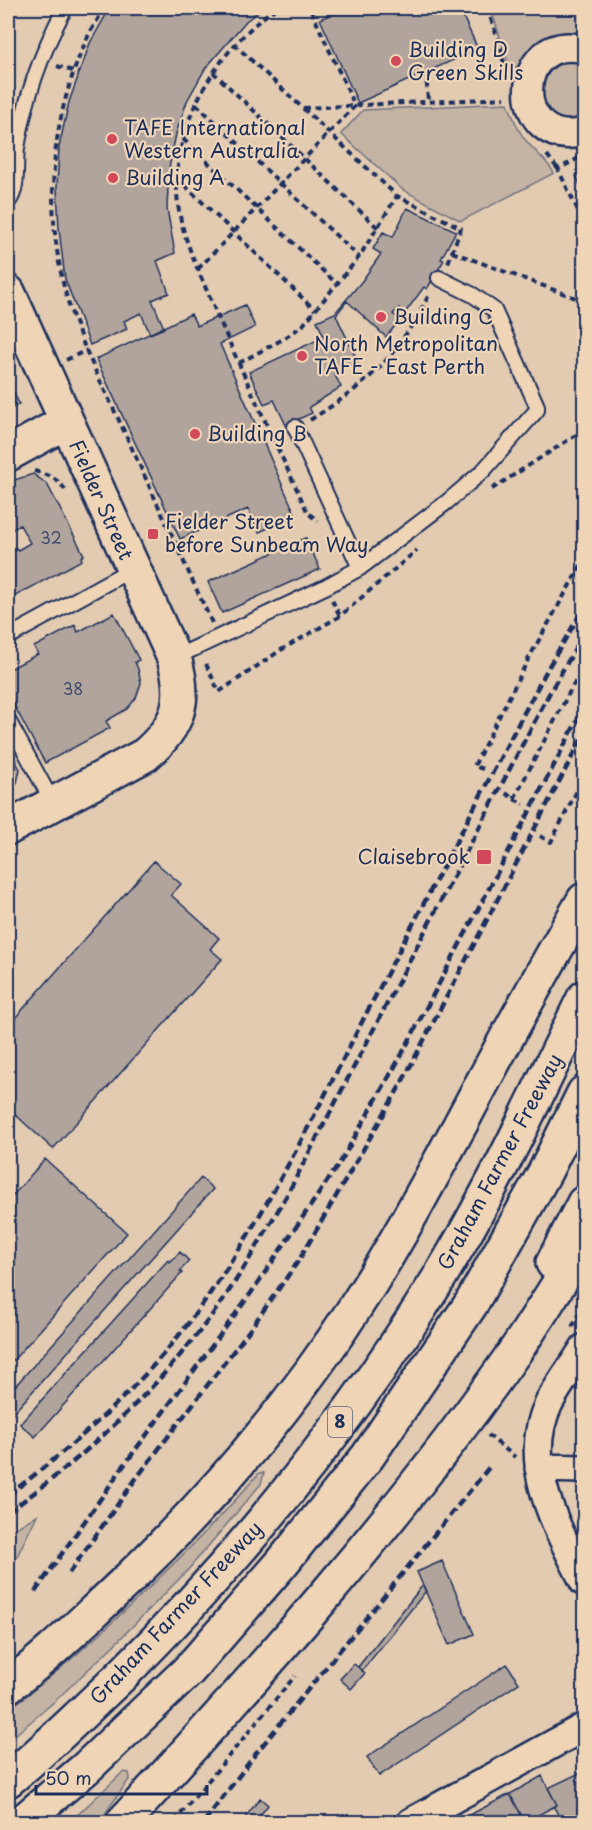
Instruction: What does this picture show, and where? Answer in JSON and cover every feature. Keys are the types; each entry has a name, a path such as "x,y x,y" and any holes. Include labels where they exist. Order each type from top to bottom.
{"main road":[{"name":"Fielder Street","path":"8,292 132,569 185,652 179,676 178,711 171,727 160,742 145,755 53,803"},
{"path":"17,462 66,422"},
{"path":"8,828 53,803"},
{"path":"535,985 585,879"},
{"path":"8,1686 39,1663 164,1545 209,1497 284,1408 354,1309 419,1200 535,985 585,900"},
{"name":"Graham Farmer Freeway","path":"8,1780 153,1644 226,1566 348,1412 439,1277 480,1206 585,998"},
{"name":"8","path":"22,1822 86,1768 189,1670 281,1564 368,1456 471,1304 545,1172 585,1093"},
{"path":"454,1433 585,1203"},
{"path":"123,1822 188,1752 374,1537 517,1347 585,1244"}],"street":[{"path":"577,133 548,128 537,119 530,106 528,84 536,64 548,54 568,47 585,49"},
{"path":"585,1348 549,1404 538,1441 539,1468 547,1503 585,1582"},
{"path":"539,1468 585,1469"},
{"path":"411,1822 585,1727"}],"lane":[{"path":"8,202 13,195 17,148 36,71 65,8"},
{"path":"185,652 326,587 360,568 447,502 483,471 537,410 494,310 473,295 439,278"},
{"path":"295,427 360,568"},
{"path":"8,637 132,569"},
{"path":"8,720 53,803"}],"path":[{"path":"105,8 85,43 65,100 55,150 51,190 62,279 87,350 213,623"},
{"path":"276,8 254,22 234,44 213,72 196,104 183,139 177,178 179,211 198,269 272,436 308,513 325,526"},
{"path":"310,8 355,106"},
{"path":"234,44 397,196 461,228 452,252 413,325 382,366 337,402 295,427 272,436"},
{"path":"213,72 378,228"},
{"path":"426,72 428,101"},
{"path":"303,108 512,97"},
{"path":"196,104 359,257"},
{"path":"198,269 355,106"},
{"path":"577,133 580,158 558,169 585,223"},
{"path":"183,139 338,285"},
{"path":"177,178 315,310"},
{"path":"239,363 285,339 303,325 359,257 397,196"},
{"path":"452,252 585,301"},
{"path":"66,360 87,350"},
{"path":"486,493 585,430"},
{"path":"17,462 46,474 62,484 67,492"},
{"path":"185,652 219,692 281,650 340,616 422,546"},
{"path":"483,769 474,766 530,656 584,561"},
{"path":"514,799 585,664"},
{"path":"540,836 551,842 585,777"},
{"path":"506,794 524,804"}],"shaded area":[{"path":"491,8 584,8 584,36 565,36 524,67 509,67"},
{"path":"575,60 584,61 584,119 570,121 558,118 550,112 544,104 542,94 543,84 548,74 559,65"},
{"path":"508,103 521,134 554,173 461,221 403,190 341,134 363,110"},
{"path":"259,1473 264,1473 261,1484 187,1571 113,1646 55,1701 8,1741 8,1710 67,1663 124,1612 211,1526"},
{"path":"37,1515 8,1575 8,1533"},
{"path":"123,1772 129,1773 130,1778 99,1822 70,1822"}],"building":[{"name":"Building A","path":"110,8 263,8 246,21 205,69 187,101 176,134 169,168 167,209 175,253 157,261 169,293 152,300 164,328 150,334 141,313 124,321 127,329 90,345 65,279 57,187 59,147 69,102 90,43"},
{"name":"Building D Green Skills","path":"346,8 459,8 478,49 358,103 320,19"},
{"path":"584,172 584,194 576,176"},
{"name":"Building C","path":"407,208 456,231 441,259 444,260 427,289 424,287 405,313 399,308 393,314 400,320 386,337 347,301 336,315 358,362 334,373 341,387 309,407 312,413 286,425 274,400 264,404 249,372 324,337 317,321 335,313 362,281 381,254 373,249 383,232 393,237"},
{"name":"Building B","path":"245,305 255,327 220,344 296,516 259,532 248,509 180,539 96,359 191,314 197,326"},
{"path":"8,379 19,404 8,411"},
{"path":"33,474 47,484 84,555 81,557 82,560 8,600 8,552 16,548 18,550 30,543 20,525 8,532 8,482"},
{"path":"306,538 320,569 222,613 208,582"},
{"path":"114,613 139,660 135,662 141,683 136,698 127,709 106,721 110,728 45,763 8,694 8,670 38,654 34,647 75,625 78,632"},
{"path":"8,747 20,769 17,783 8,788"},
{"path":"154,861 181,884 171,895 219,938 210,949 222,959 53,1149 8,1108 8,1026"},
{"path":"45,1159 127,1233 8,1366 8,1201"},
{"path":"201,1178 213,1189 8,1419 8,1394"},
{"path":"180,1252 189,1261 180,1271 182,1273 35,1437 20,1424 168,1260 170,1262"},
{"path":"442,1561 474,1634 449,1645 417,1572"},
{"path":"423,1585 426,1591 362,1671 358,1667"},
{"path":"354,1664 365,1673 351,1689 340,1679"},
{"path":"507,1664 519,1683 379,1776 367,1757"},
{"path":"584,1771 584,1815 569,1822 562,1822 554,1807 557,1805 548,1788"},
{"path":"542,1776 557,1805 525,1822 510,1794"},
{"path":"510,1794 525,1822 456,1822"},
{"path":"260,1798 268,1805 255,1822 244,1819"}],"railway":[{"path":"8,1495 104,1416 147,1372 187,1325 238,1251 305,1134 549,666 584,608"},
{"path":"8,1512 69,1465 126,1414 178,1358 225,1297 287,1195 551,690 584,634"},
{"path":"35,1592 125,1464 251,1293 341,1161 402,1054 584,708"},
{"path":"69,1573 135,1480 251,1328 299,1260 400,1086 584,734"},
{"path":"204,1822 257,1752 491,1465"}],"place":[{"name":"Building D Green Skills","path":"396,61"},
{"name":"TAFE International Western Australia","path":"112,139"},
{"name":"Building A","path":"113,178"},
{"name":"Building C","path":"381,317"},
{"name":"North Metropolitan TAFE - East Perth","path":"302,356"},
{"name":"Building B","path":"195,434"},
{"name":"Fielder Street before Sunbeam Way","path":"153,534"},
{"name":"Claisebrook","path":"484,857"}]}
